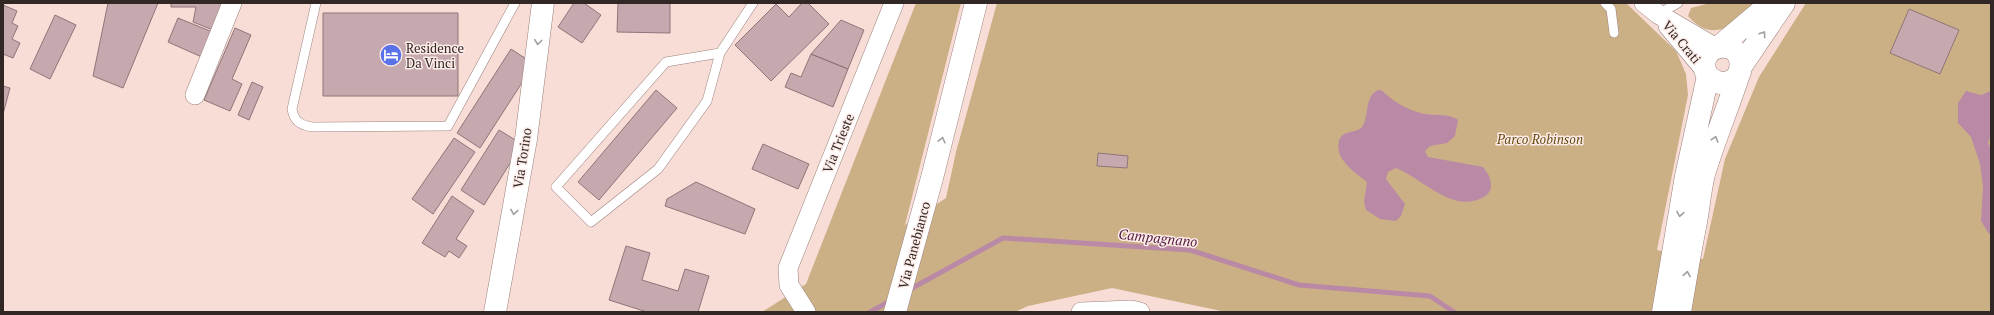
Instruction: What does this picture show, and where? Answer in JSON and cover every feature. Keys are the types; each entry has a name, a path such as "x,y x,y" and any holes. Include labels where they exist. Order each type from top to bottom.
{"street":[{"path":"195,95 232,3"},
{"name":"Via Torino","path":"495,312 526,139 543,3"},
{"name":"Via Trieste","path":"806,312 789,277 894,3"},
{"name":"Via Panebianco","path":"895,312 932,178 976,3"},
{"path":"1680,312 1706,73 1704,65 1707,55 1771,3"},
{"path":"1706,73 1717,82 1722,83 1733,80 1784,3"},
{"name":"Via Crati","path":"1651,9 1718,47"},
{"name":"Via Crati","path":"1651,9 1706,73"},
{"path":"1663,312 1695,176 1717,133 1741,68 1741,59 1733,49 1718,47"},
{"path":"1081,312 1098,310 1131,310 1140,312"}],"lane":[{"path":"316,3 292,109 293,116 300,124 312,127 448,126 515,3"},
{"path":"720,53 666,62 556,187 591,222 658,169 707,101 720,53 753,3"},
{"path":"1605,3 1611,9 1614,33"},
{"path":"1651,9 1678,3"}],"green space":[{"name":"Parco Robinson","path":"916,3 961,3 905,225 946,198 956,152 997,3 1626,3 1676,51 1686,74 1688,95 1657,250 1703,259 1725,159 1759,77 1806,3 1991,3 1991,312 1226,312 1112,288 1028,306 1015,312 762,312 806,284"},
{"path":"1710,3 1760,3 1743,17 1726,28 1716,30 1707,29 1698,25 1688,16 1691,8"}],"shaded area":[{"path":"1378,90 1381,90 1396,102 1413,111 1446,116 1458,120 1455,136 1447,143 1430,146 1425,151 1428,157 1483,167 1489,176 1491,183 1490,190 1487,195 1471,201 1460,201 1449,198 1396,168 1388,172 1386,179 1405,204 1401,216 1396,221 1380,219 1366,210 1364,202 1367,182 1342,159 1338,148 1339,140 1342,136 1363,126 1369,100"},
{"path":"1966,91 1981,95 1991,91 1991,135 1988,142 1991,151 1991,233 1989,234 1981,221 1983,186 1980,164 1971,137 1958,123 1958,103"}],"building":[{"path":"108,3 158,3 123,88 93,76"},
{"path":"171,3 223,3 213,30 193,22 196,7 171,7"},
{"path":"574,3 584,3 601,15 582,43 558,27"},
{"path":"618,3 670,3 670,33 617,32"},
{"path":"802,3 808,3 829,24 771,81 735,45 776,4 789,17"},
{"path":"3,5 17,11 12,23 18,26 12,39 20,43 13,58 3,54"},
{"path":"1909,9 1959,30 1940,74 1890,53"},
{"name":"Residence Da Vinci","path":"323,13 458,13 458,96 323,96"},
{"path":"55,15 76,25 50,79 30,69"},
{"path":"178,18 215,33 204,58 168,42"},
{"path":"841,20 864,30 848,69 811,54"},
{"path":"235,28 251,35 232,79 242,84 230,111 204,100"},
{"path":"511,49 534,64 480,148 457,133"},
{"path":"811,54 848,69 833,107 785,87 791,73 801,77"},
{"path":"252,82 263,87 249,120 238,115"},
{"path":"3,86 10,88 3,114"},
{"path":"656,90 677,108 599,200 578,182"},
{"path":"499,130 522,144 484,205 461,190"},
{"path":"454,138 475,152 433,214 412,199"},
{"path":"763,144 809,164 798,189 752,169"},
{"path":"1098,153 1128,156 1127,168 1097,166"},
{"path":"696,182 755,209 745,234 665,206 667,199"},
{"path":"452,196 474,211 456,239 467,246 459,258 449,251 445,257 422,243"},
{"path":"626,246 650,253 642,280 678,291 685,269 709,276 698,312 647,312 609,300"}],"waterway":[{"name":"Campagnano","path":"907,291 1003,238 1190,250 1299,285 1430,296 1454,312"},
{"name":"Campagnano","path":"870,312 892,300"}],"place":[{"name":"Residence Da Vinci","path":"391,55"}]}
